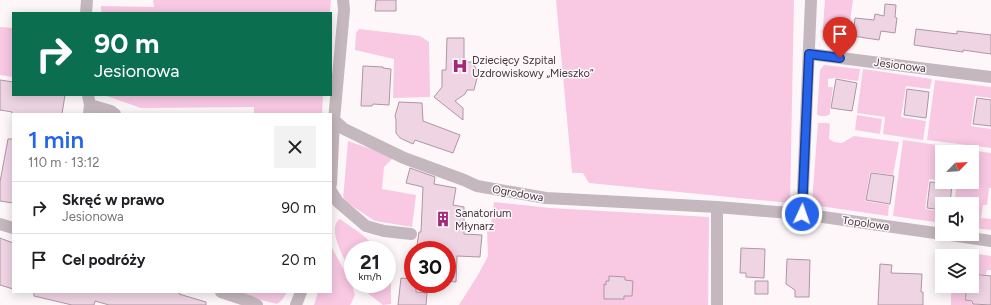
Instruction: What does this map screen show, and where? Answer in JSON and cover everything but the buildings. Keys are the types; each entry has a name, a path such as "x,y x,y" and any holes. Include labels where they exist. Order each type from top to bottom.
{"street":[{"path":"86,0 86,12"},
{"path":"332,163 334,120 344,10 343,0"},
{"path":"802,214 811,0"},
{"name":"Jesionowa","path":"809,54 991,76"},
{"path":"89,105 114,113"},
{"name":"Ogrodowa","path":"334,120 344,129 404,158 477,186 546,198 717,207"},
{"path":"332,193 338,202 366,226 384,231 411,234"},
{"path":"717,207 717,305"},
{"name":"Topolowa","path":"717,207 802,214 935,233"},
{"path":"0,224 12,228"},
{"name":"Topolowa","path":"979,239 991,241"},
{"path":"224,293 257,305"},
{"path":"296,305 301,293"}],"shaded area":[{"path":"153,0 331,0 330,12 101,12 101,6 154,7"},
{"path":"556,0 794,0 790,203 589,183 583,173 572,173"},
{"path":"825,0 853,0 847,44 822,40"},
{"path":"0,27 12,28 12,77 0,75"},
{"path":"359,29 420,36 429,42 430,97 393,98 394,59 355,50 356,33"},
{"path":"824,65 860,69 858,81 836,78 828,79 828,87 833,87 830,114 827,116 819,116 817,114 820,70"},
{"path":"863,69 932,79 930,89 906,86 901,117 926,121 923,140 883,134 885,117 857,113"},
{"path":"935,80 991,87 991,98 975,96 971,126 991,129 991,148 979,146 979,145 927,140"},
{"path":"107,96 323,96 322,113 254,113 254,107 141,108"},
{"path":"857,115 882,119 880,134 855,130"},
{"path":"818,123 830,124 829,139 834,142 842,143 854,136 899,142 893,175 870,172 865,201 889,205 888,216 813,205"},
{"path":"903,140 937,145 935,145 935,180 929,179 925,209 935,211 935,222 893,216"},
{"path":"348,141 394,157 384,167 382,189 416,195 412,227 375,221 343,200"},
{"path":"979,151 991,153 991,188 989,188 987,205 983,205 981,218 991,219 991,230 979,229 979,197 955,197 956,189 979,189"},
{"path":"494,202 550,208 709,217 708,305 459,305 488,256 487,231 491,225"},
{"path":"340,219 369,241 344,241 344,259 336,238 336,224"},
{"path":"332,248 344,270 344,293 354,293 355,295 350,305 314,305 318,293 332,293"},
{"path":"979,254 991,256 991,270 987,270 986,275 979,274"},
{"path":"241,293 286,293 282,300 277,304"},
{"path":"368,293 391,293 391,304 383,305"},
{"path":"951,293 965,293 964,300 977,305 951,305"}],"place":[{"name":"Dziecięcy Szpital Uzdrowiskowy „Mieszko”","path":"460,66"},
{"name":"Sanatorium Młynarz","path":"443,219"}],"route":[{"path":"802,214 809,54 840,58"}]}
